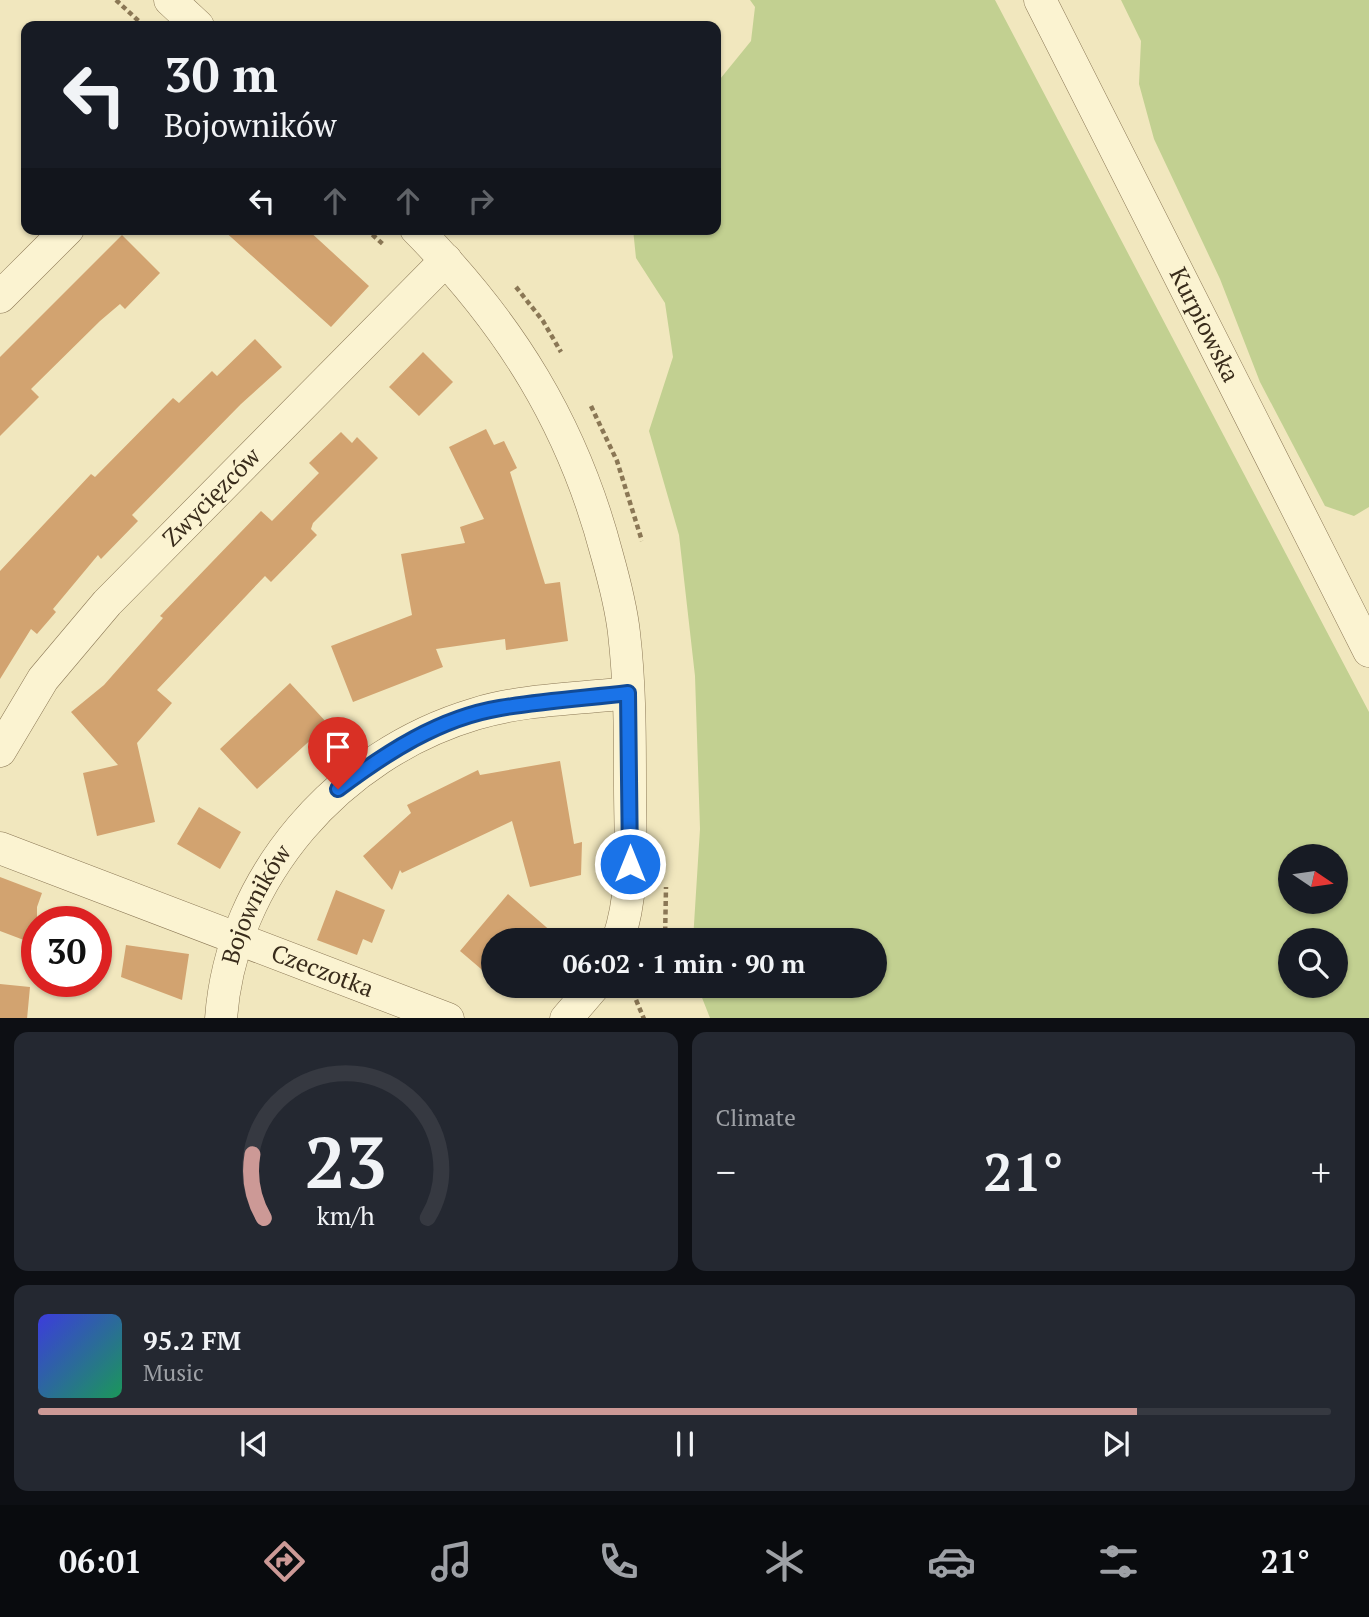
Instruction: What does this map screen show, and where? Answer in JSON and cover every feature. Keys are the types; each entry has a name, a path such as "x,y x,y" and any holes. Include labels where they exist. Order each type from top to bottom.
{"street":[{"path":"170,0 193,21"},
{"name":"Kurpiowska","path":"1040,0 1369,651"},
{"path":"0,297 62,235"},
{"path":"422,235 492,313 514,346 575,455 592,500 618,600 628,693 630,864 627,909 621,928"},
{"name":"Zwycięzców","path":"0,751 43,679 98,613 446,260"},
{"name":"Bojowników","path":"221,1018 229,964 248,913 287,844 338,789 383,755 437,728 486,711 628,693"},
{"name":"Czeczotka","path":"0,848 448,1018"}],"path":[{"path":"117,0 140,21"},
{"path":"372,235 421,285"},
{"path":"635,998 644,1018"}],"green space":[{"path":"750,0 995,0 1369,712 1369,1018 710,1018 702,998 887,998 887,928 694,928 700,829 695,676 679,535 649,431 673,357 665,303 636,258 634,235 721,235 721,78 751,41 755,7"},
{"path":"1121,0 1369,0 1369,507 1354,516 1325,506 1260,382 1220,279 1154,139 1139,84 1141,41"}],"building":[{"path":"122,235 160,273 125,309 120,304 100,321 31,389 39,397 0,436 0,357"},
{"path":"229,235 314,235 369,286 331,327"},
{"path":"255,339 282,367 241,404 132,515 138,521 101,559 98,555 53,609 56,612 37,634 31,629 0,679 0,571 91,474 95,477 173,398 179,403 212,371 217,376"},
{"path":"423,352 453,382 419,416 389,387"},
{"path":"486,429 494,445 504,441 517,468 510,472 545,584 560,582 568,641 506,650 505,639 436,649 443,667 353,702 331,646 412,615 401,554 465,543 460,527 484,519 449,447"},
{"path":"341,432 352,443 357,437 378,458 313,523 311,529 317,535 271,582 265,576 157,690 172,703 137,743 155,822 97,836 83,773 118,765 71,712 104,685 163,618 160,616 261,511 272,521 319,473 309,463"},
{"path":"290,683 328,724 257,789 220,749"},
{"path":"560,761 574,844 582,842 581,875 530,887 512,821 402,873 400,870 392,890 363,856 411,813 407,805 478,770 480,775"},
{"path":"199,807 241,832 220,869 177,844"},
{"path":"0,877 42,893 37,906 21,906 21,939 0,931"},
{"path":"336,890 385,910 372,943 363,939 357,955 317,940"},
{"path":"508,894 547,928 481,928 481,969 460,951"},
{"path":"126,945 189,954 182,1000 121,977"},
{"path":"0,984 21,986 21,997 29,997 27,1018 0,1018"}],"route":[{"path":"338,789 383,755 416,737 474,714 499,708 628,693 630,864"}]}
